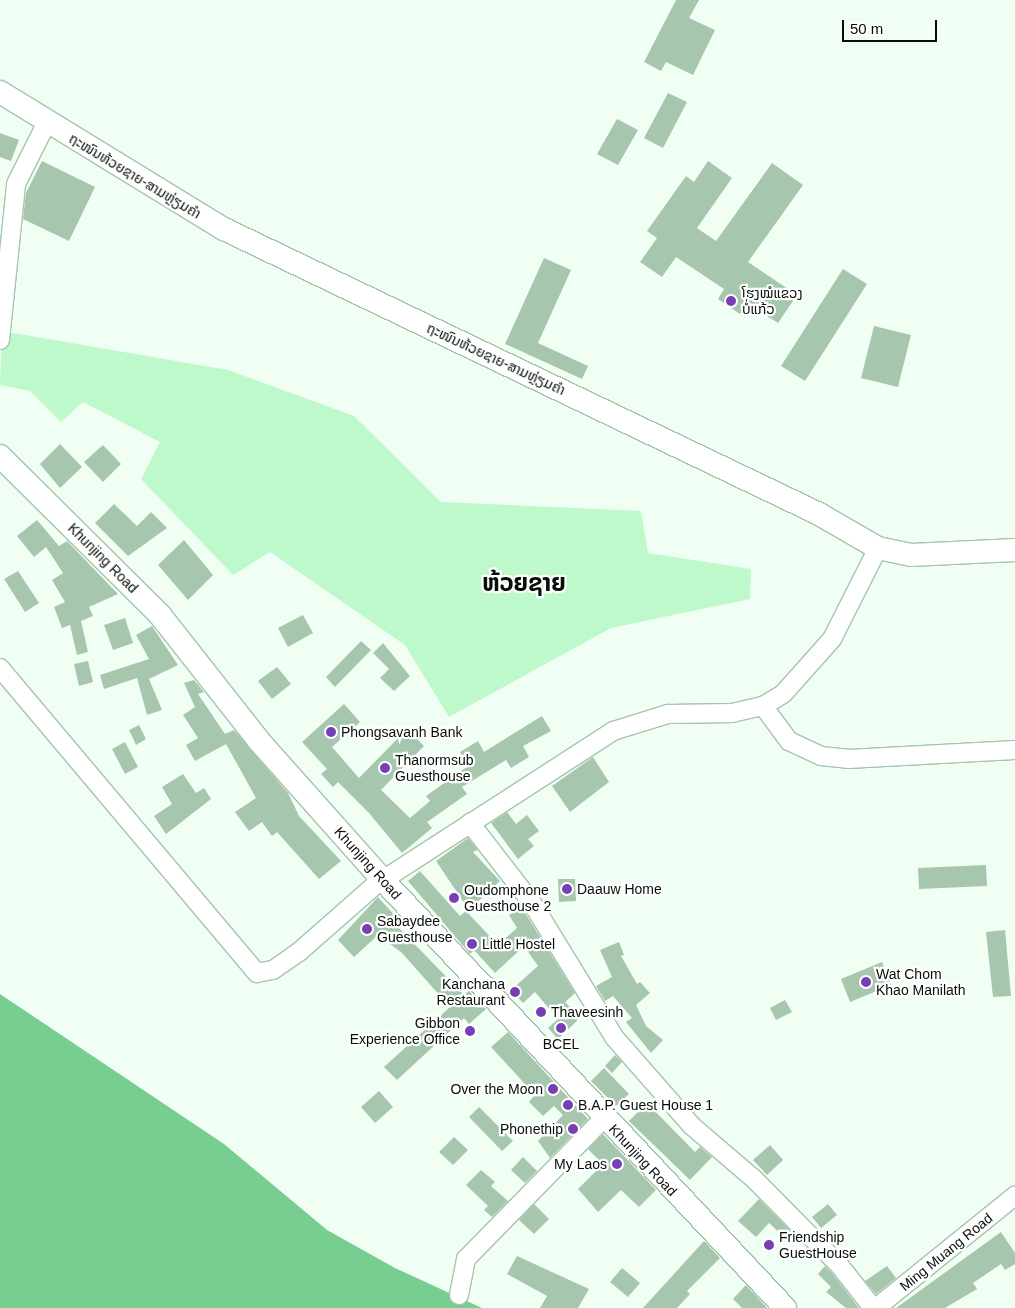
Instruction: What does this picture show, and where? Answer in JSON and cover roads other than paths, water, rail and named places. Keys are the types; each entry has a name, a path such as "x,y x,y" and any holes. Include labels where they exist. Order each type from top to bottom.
{"main road":[{"name":"ຖະໜົນຫ້ວຍຊາຍ-ສາມຫຼ່ຽມຄຳ","path":"0,92 224,229 818,514 878,548 911,555 1015,550"},
{"name":"Khunjing Road","path":"0,456 160,615 259,741 382,879 604,1118 785,1308"}],"street":[{"path":"0,340 16,184 47,122"},
{"path":"0,668 257,973 274,970 300,951 382,879 585,746 638,721 763,706 804,675 832,639 878,548"},
{"path":"763,706 789,741 821,756 848,759 1015,750"},
{"path":"470,823 532,903 614,1037 692,1126 840,1266 875,1308"},
{"path":"459,1294 466,1259 604,1118"},
{"name":"Ming Muang Road","path":"875,1308 1015,1196"}],"place":[{"name":"ໂຮງໝໍແຂວງ ບໍ່ແກ້ວ","path":"731,301"},
{"name":"Phongsavanh Bank","path":"331,732"},
{"name":"Thanormsub Guesthouse","path":"385,768"},
{"name":"Daauw Home","path":"567,889"},
{"name":"Oudomphone Guesthouse 2","path":"454,898"},
{"name":"Sabaydee Guesthouse","path":"367,929"},
{"name":"Little Hostel","path":"472,944"},
{"name":"Wat Chom Khao Manilath","path":"866,982"},
{"name":"Kanchana Restaurant","path":"515,992"},
{"name":"Thaveesinh","path":"541,1012"},
{"name":"BCEL","path":"561,1028"},
{"name":"Gibbon Experience Office","path":"470,1031"},
{"name":"Over the Moon","path":"553,1089"},
{"name":"B.A.P. Guest House 1","path":"568,1105"},
{"name":"Phonethip","path":"573,1129"},
{"name":"My Laos","path":"617,1164"},
{"name":"Friendship GuestHouse","path":"769,1245"}],"district":[{"name":"ຫ້ວຍຊາຍ","path":"524,583"}]}
